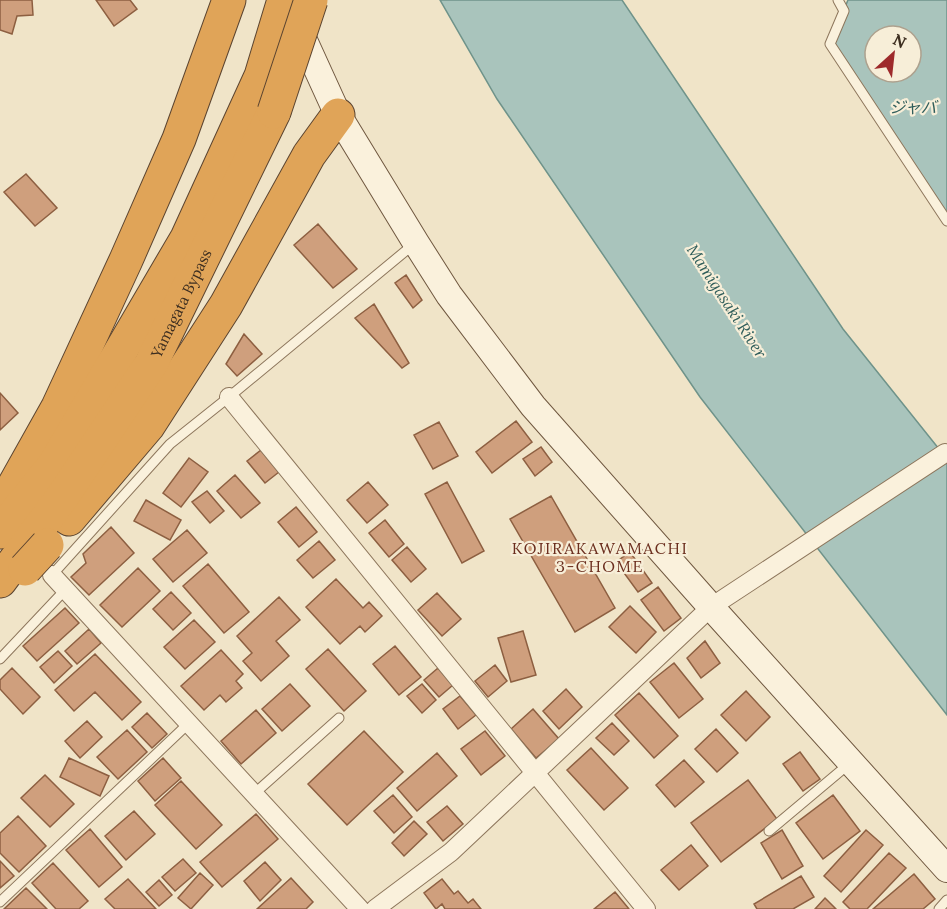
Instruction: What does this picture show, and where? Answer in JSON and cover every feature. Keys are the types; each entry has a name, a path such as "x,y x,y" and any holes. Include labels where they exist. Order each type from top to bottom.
{"highway":[{"path":"0,510 58,407 126,260 179,139 229,0"},
{"name":"Yamagata Bypass","path":"0,532 54,465 187,238 261,76 286,0"},
{"name":"Yamagata Bypass","path":"31,567 63,496 151,364 274,112 311,0"},
{"path":"0,596 31,567 148,426 226,305 309,155 338,115"}],"street":[{"path":"286,0 338,115 449,295 533,406 947,869"},
{"path":"229,398 646,909"},
{"path":"375,909 452,852 711,607 946,452"},
{"path":"31,567 65,590 360,909"}],"lane":[{"path":"838,0 844,11 830,44 947,221"},
{"path":"31,567 170,444 416,243"},
{"path":"0,659 65,590"},
{"path":"254,795 339,718"},
{"path":"0,902 189,723"},
{"path":"769,831 850,763"},
{"path":"939,909 947,900"}],"water":[{"name":"Mamigasaki River","path":"440,0 622,0 843,329 947,459 947,715 700,397 497,99"},
{"name":"ジャバ","path":"848,0 947,0 947,221 830,44"}],"building":[{"path":"0,0 32,0 33,15 17,16 12,34 0,30"},
{"path":"96,0 130,0 137,9 114,26"},
{"path":"26,174 57,208 35,226 4,192"},
{"path":"318,224 357,269 333,288 294,245"},
{"path":"406,275 422,300 413,308 395,283"},
{"path":"374,304 409,363 402,368 355,318"},
{"path":"244,334 262,354 237,376 226,364"},
{"path":"0,393 18,413 0,430"},
{"path":"516,421 532,442 492,473 476,452"},
{"path":"439,422 458,456 433,469 414,435"},
{"path":"541,447 552,462 535,476 523,459"},
{"path":"261,450 279,472 265,483 247,461"},
{"path":"189,458 208,472 181,507 163,493"},
{"path":"235,475 260,503 241,518 217,491"},
{"path":"368,482 388,505 367,523 347,500"},
{"path":"447,482 484,551 462,563 425,494"},
{"path":"207,491 224,511 210,523 192,502"},
{"path":"551,496 615,608 575,632 510,519"},
{"path":"146,500 181,520 170,540 134,521"},
{"path":"296,507 317,532 299,547 278,522"},
{"path":"385,520 404,544 389,557 369,533"},
{"path":"111,527 134,553 89,595 71,577 86,563 83,554"},
{"path":"187,530 207,553 173,582 153,559"},
{"path":"319,541 335,560 313,578 297,560"},
{"path":"407,547 426,569 411,582 392,560"},
{"path":"630,552 652,583 638,592 616,562"},
{"path":"208,564 249,612 224,633 183,586"},
{"path":"138,568 160,591 122,627 100,605"},
{"path":"336,579 363,608 369,602 382,616 365,632 360,626 340,644 306,607"},
{"path":"658,587 681,618 664,631 641,600"},
{"path":"171,592 191,613 173,630 153,609"},
{"path":"437,593 461,619 442,636 418,610"},
{"path":"279,597 300,620 276,641 289,656 261,681 243,661 252,653 237,636"},
{"path":"630,606 656,632 636,653 609,627"},
{"path":"65,608 79,623 37,661 23,646"},
{"path":"194,620 215,642 185,669 164,647"},
{"path":"89,629 101,643 77,664 65,651"},
{"path":"523,631 536,675 511,682 498,638"},
{"path":"705,641 720,663 701,678 687,658"},
{"path":"395,646 421,677 399,695 373,664"},
{"path":"328,649 366,691 344,711 306,669"},
{"path":"221,650 243,674 236,681 242,688 226,702 220,695 204,710 181,686"},
{"path":"58,651 72,666 54,683 40,667"},
{"path":"95,654 141,702 122,720 95,692 74,711 55,690"},
{"path":"674,663 703,699 679,718 650,682"},
{"path":"495,665 507,681 488,697 475,681"},
{"path":"12,668 40,697 23,714 0,689 0,680"},
{"path":"438,668 453,685 439,697 424,680"},
{"path":"290,684 310,706 282,731 262,709"},
{"path":"422,684 436,700 422,713 407,696"},
{"path":"566,689 582,707 559,729 543,711"},
{"path":"746,691 770,717 746,741 721,715"},
{"path":"639,693 678,736 654,758 615,715"},
{"path":"460,696 476,715 458,729 443,709"},
{"path":"533,709 559,739 536,758 511,729"},
{"path":"256,710 276,733 241,764 221,741"},
{"path":"147,713 167,734 152,748 132,727"},
{"path":"87,721 102,737 80,758 65,741"},
{"path":"612,723 629,741 614,755 596,738"},
{"path":"716,729 738,753 717,772 695,749"},
{"path":"127,730 147,752 118,779 97,757"},
{"path":"364,731 403,772 347,825 308,784"},
{"path":"485,731 505,756 481,775 461,749"},
{"path":"591,748 628,788 604,810 567,770"},
{"path":"800,752 820,779 803,791 783,764"},
{"path":"437,753 457,776 417,811 397,788"},
{"path":"69,758 109,776 100,796 60,777"},
{"path":"163,758 181,778 155,801 138,781"},
{"path":"684,760 704,782 675,807 656,785"},
{"path":"45,775 74,804 50,827 21,798"},
{"path":"748,780 777,819 721,862 691,823"},
{"path":"181,781 222,825 196,849 155,805"},
{"path":"393,795 412,817 394,833 374,811"},
{"path":"833,795 860,831 823,859 796,823"},
{"path":"447,806 463,824 443,841 427,822"},
{"path":"134,811 155,834 126,860 105,836"},
{"path":"256,814 278,839 222,887 200,862"},
{"path":"18,816 46,846 19,872 0,853 0,833"},
{"path":"414,821 427,834 404,856 392,843"},
{"path":"90,829 122,867 99,887 66,850"},
{"path":"782,830 803,866 782,879 761,843"},
{"path":"866,830 883,845 841,892 824,876"},
{"path":"691,845 708,866 679,890 661,870"},
{"path":"889,853 906,868 867,909 850,909 843,902"},
{"path":"183,859 196,873 175,891 162,877"},
{"path":"0,861 14,876 0,888"},
{"path":"265,862 281,880 260,901 244,881"},
{"path":"53,863 88,901 79,909 56,909 32,883"},
{"path":"200,873 213,885 191,909 178,898"},
{"path":"914,874 935,899 923,909 873,909"},
{"path":"801,876 814,897 793,909 757,909 754,904"},
{"path":"291,878 313,902 306,909 257,909"},
{"path":"128,879 156,909 115,909 105,899"},
{"path":"442,879 454,894 458,891 468,903 473,899 481,909 445,909 442,904 436,909 424,893"},
{"path":"159,880 172,895 159,906 146,892"},
{"path":"26,888 47,909 4,909"},
{"path":"615,892 629,909 594,909"},
{"path":"825,898 836,909 815,909"}],"district":[{"name":"KOJIRAKAWAMACHI 3-CHOME","path":"600,557"}]}
